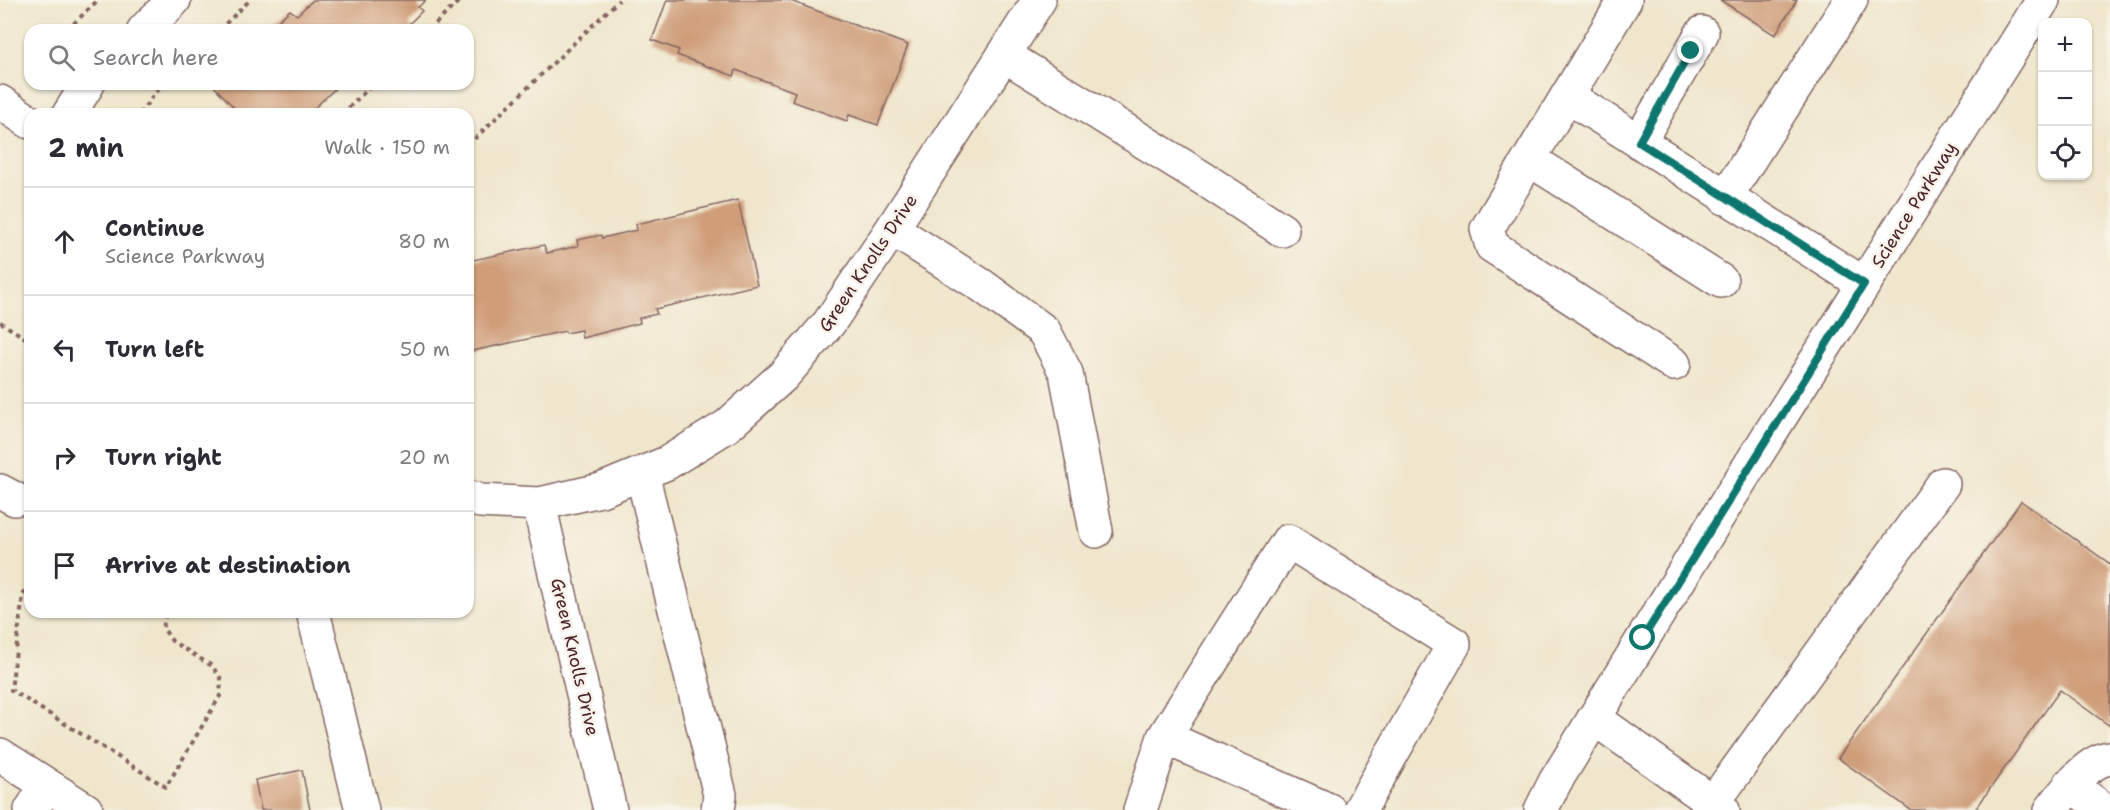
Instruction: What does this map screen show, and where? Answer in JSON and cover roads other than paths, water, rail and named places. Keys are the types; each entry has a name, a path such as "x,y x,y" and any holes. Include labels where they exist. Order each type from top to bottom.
{"street":[{"path":"150,24 174,0"},
{"name":"Green Knolls Drive","path":"474,499 539,504 602,490 667,463 727,426 783,376 829,323 1039,0"},
{"path":"1625,0 1487,229 1492,246 1674,364"},
{"path":"1725,198 1851,0"},
{"name":"Science Parkway","path":"1541,810 1594,718 1730,497 2043,0"},
{"path":"1639,142 1702,33"},
{"path":"1004,55 1282,230"},
{"path":"73,108 84,90"},
{"path":"1567,96 1864,284"},
{"path":"0,102 24,118"},
{"path":"1529,159 1721,281"},
{"path":"892,229 981,285 1044,332 1066,373 1096,531"},
{"path":"642,473 720,795 718,810"},
{"path":"1594,718 1718,806 1943,484"},
{"name":"Green Knolls Drive","path":"539,504 610,810"},
{"path":"1140,810 1164,737 1288,541 1454,644 1360,810"},
{"path":"314,618 362,810"},
{"path":"1164,737 1329,810"},
{"path":"0,754 39,797 86,810"},
{"path":"2051,810 2070,784 2101,759 2110,758"},
{"path":"2070,784 2104,810"}]}
